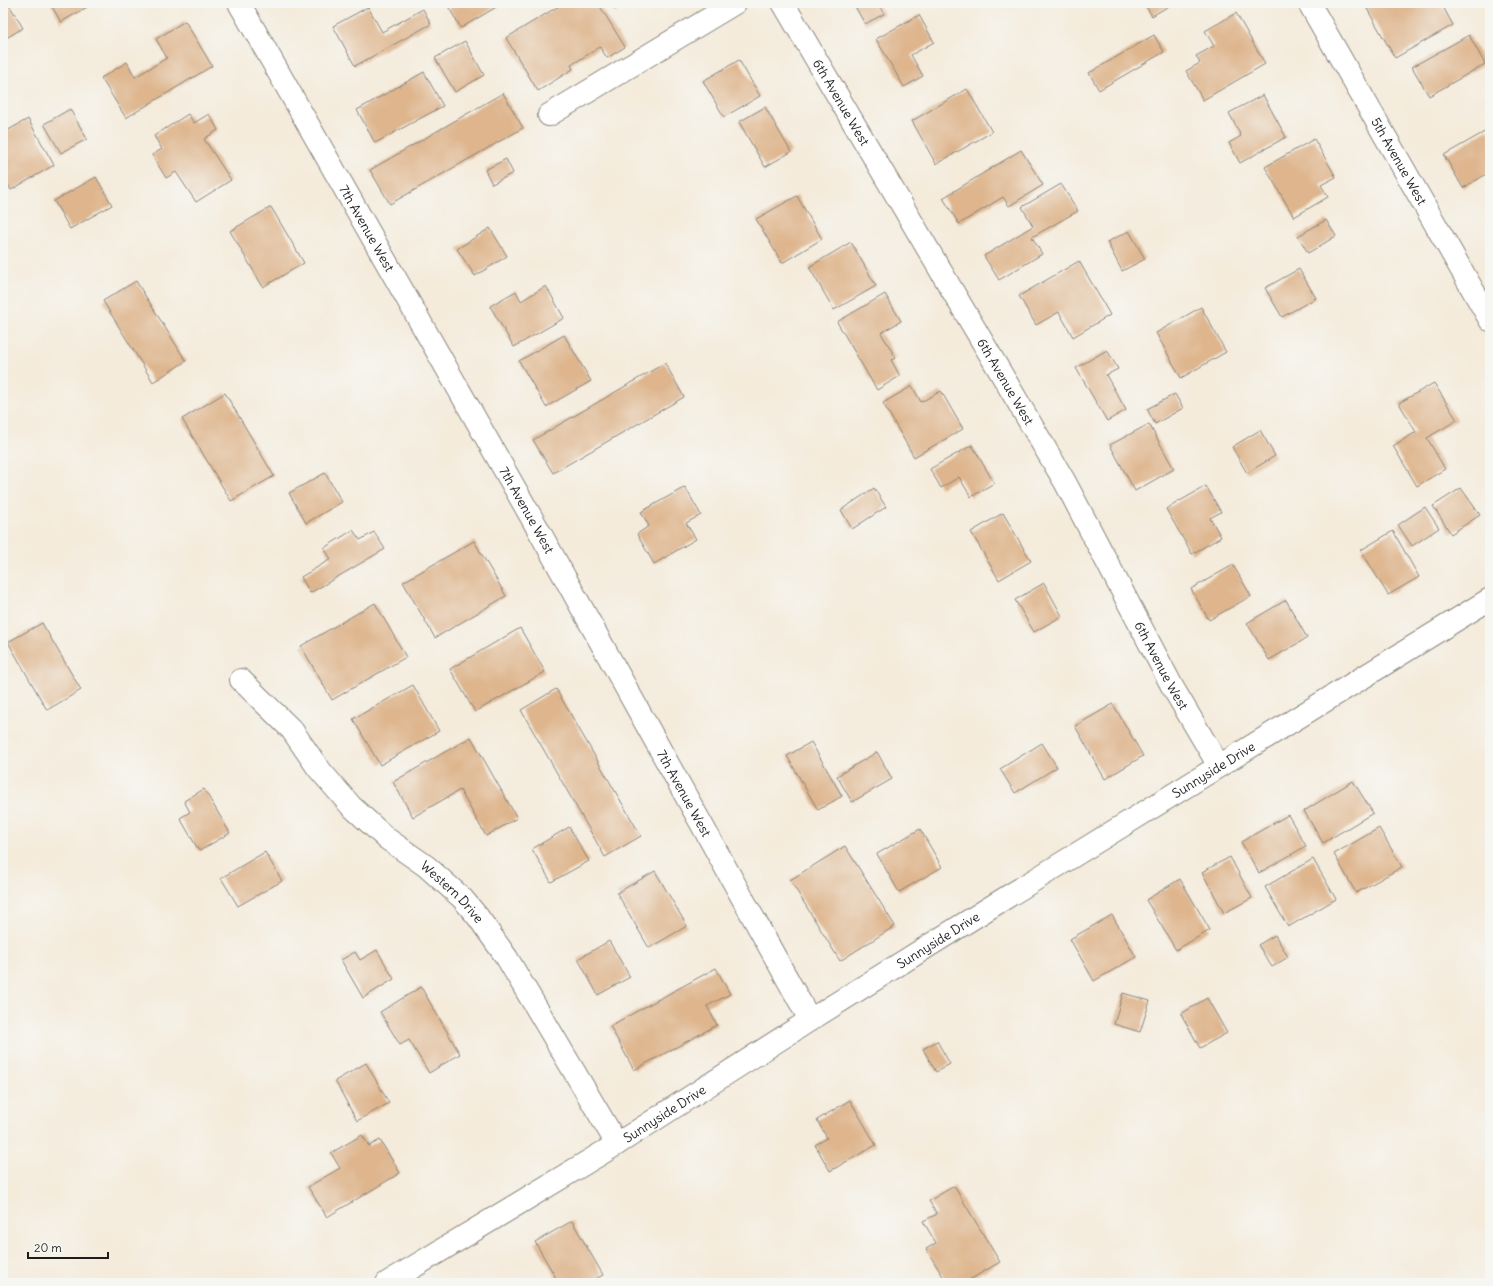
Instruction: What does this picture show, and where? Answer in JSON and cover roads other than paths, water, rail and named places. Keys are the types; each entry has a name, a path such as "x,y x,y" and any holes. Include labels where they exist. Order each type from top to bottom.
{"street":[{"name":"7th Avenue West","path":"239,3 534,522 810,1020"},
{"path":"549,115 735,3"},
{"name":"6th Avenue West","path":"783,3 1065,482 1173,688 1219,766"},
{"name":"5th Avenue West","path":"1308,3 1490,320"},
{"name":"Sunnyside Drive","path":"387,1283 617,1144 810,1020 1490,599"},
{"name":"Western Drive","path":"241,680 292,730 318,768 350,806 386,838 426,866 462,898 478,917 507,958 617,1144"}]}
